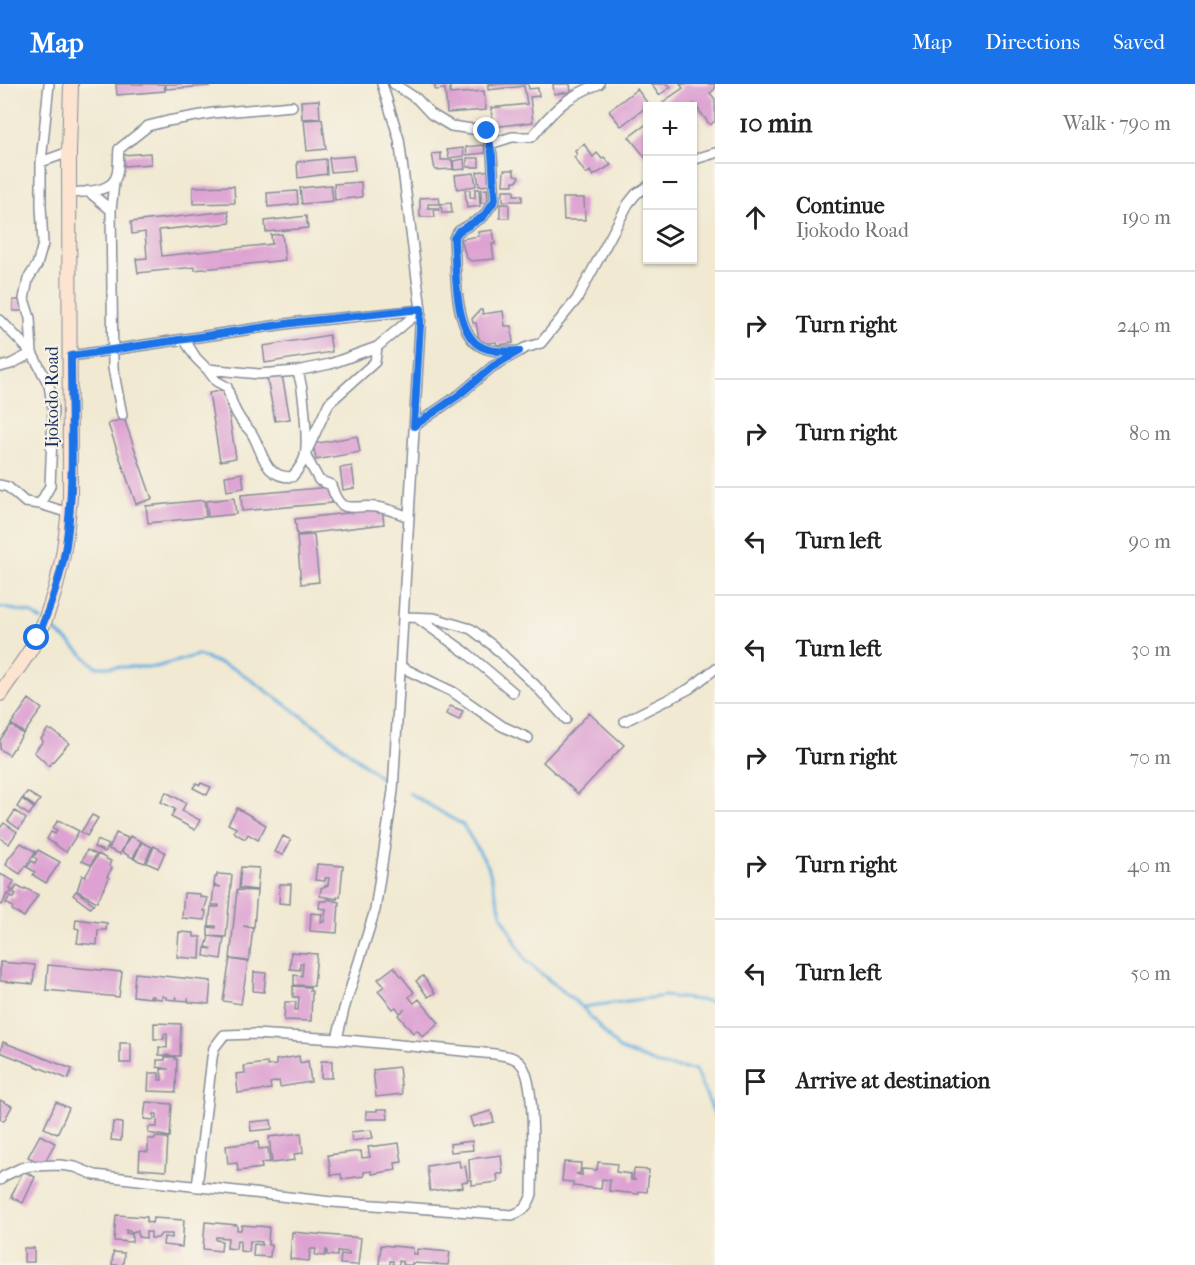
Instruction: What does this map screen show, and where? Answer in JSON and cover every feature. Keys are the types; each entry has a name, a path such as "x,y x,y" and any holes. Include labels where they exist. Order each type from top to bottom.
{"main road":[{"name":"Ijokodo Road","path":"0,694 37,638 50,608 66,545 69,513 71,356 69,153 71,84"}],"street":[{"path":"32,353 30,318 24,299 28,279 37,265 43,244 40,206 41,162 49,84"},
{"path":"337,1039 375,910 393,791 421,309 399,139 382,84"},
{"path":"394,84 409,93 431,114 451,126 487,131 494,174 495,200 483,217 459,231 454,238 459,306 473,341 483,348 500,352 519,351"},
{"path":"409,93 415,84"},
{"path":"490,144 512,137 532,137 551,113 577,92 599,84"},
{"path":"122,415 112,350 111,210 119,149 147,126 213,112 292,106"},
{"path":"41,162 69,153"},
{"path":"697,159 715,153"},
{"path":"70,193 107,188 114,183"},
{"path":"414,426 459,395 492,367 519,351 541,344 577,299 628,204 643,189"},
{"path":"88,191 111,210"},
{"path":"71,356 299,322 421,309"},
{"path":"207,369 259,374 297,371 330,364 377,347 421,309"},
{"path":"0,320 32,353 49,385 53,410 50,486 40,504"},
{"path":"184,339 196,358 216,381 227,387 237,415 252,433 264,461 275,473 284,477 292,477 299,468 329,403 375,362 377,347"},
{"path":"0,367 32,353"},
{"path":"297,371 301,378 304,404 305,455 319,480 331,485 336,500 346,508 380,507 409,517"},
{"path":"0,485 8,487 25,502 69,513"},
{"path":"404,617 434,618 471,629 535,685 567,719"},
{"path":"417,617 468,654 513,692"},
{"path":"401,667 453,692 502,726 528,738"},
{"path":"625,721 689,689 715,669"},
{"path":"0,1180 21,1168 60,1165 75,1167 95,1175 332,1202 512,1215 522,1211 532,1194 531,1104 528,1074 521,1064 511,1057 495,1054 337,1039 254,1034 224,1035 214,1048 212,1058 197,1186"}],"building":[{"path":"116,84 164,84 165,91 117,95"},
{"path":"166,84 209,84 209,86 166,89"},
{"path":"435,84 450,84 450,94 484,91 486,110 447,113 445,89 435,90"},
{"path":"488,84 528,84 529,89 538,88 539,96 530,97 533,122 493,127 491,108 527,104 524,86 488,90"},
{"path":"553,84 570,84 571,92 554,94"},
{"path":"651,84 668,84 671,87 659,95"},
{"path":"680,84 715,84 715,89 710,93 715,99 715,121 710,125 697,108 697,102 663,102 683,88"},
{"path":"637,89 647,102 643,102 643,110 621,126 609,111"},
{"path":"319,100 320,118 302,119 301,101"},
{"path":"322,119 326,149 307,151 304,120"},
{"path":"643,127 643,154 629,137"},
{"path":"584,144 593,157 597,153 611,165 593,176 590,171 586,174 574,157 577,155 575,151"},
{"path":"484,145 485,153 467,155 466,147"},
{"path":"463,148 464,156 449,158 447,150"},
{"path":"150,153 151,164 124,166 123,155"},
{"path":"441,153 441,160 452,160 453,169 435,170 432,154"},
{"path":"353,156 355,170 331,172 329,158"},
{"path":"467,158 479,158 479,167 467,167"},
{"path":"326,159 327,174 298,178 297,162"},
{"path":"464,159 465,169 454,170 453,161"},
{"path":"490,170 491,185 479,186 477,172"},
{"path":"504,170 514,170 514,175 519,176 518,181 513,181 513,185 503,185"},
{"path":"474,173 476,186 457,189 455,175"},
{"path":"361,182 362,197 335,200 334,184"},
{"path":"331,185 333,201 302,204 300,188"},
{"path":"234,186 235,203 193,204 193,187"},
{"path":"475,189 479,189 480,206 467,208 465,190 470,190 470,197 475,198"},
{"path":"487,189 488,203 481,203 481,190"},
{"path":"503,190 514,190 514,195 522,195 522,201 503,201"},
{"path":"297,191 298,204 268,207 267,193"},
{"path":"439,197 440,204 428,204 428,208 439,208 439,210 434,210 435,217 420,217 420,198"},
{"path":"563,198 584,198 585,220 564,220"},
{"path":"451,203 452,213 442,213 441,204"},
{"path":"500,204 509,204 509,218 500,218"},
{"path":"228,211 230,223 159,230 162,256 272,244 271,235 282,234 285,260 195,270 195,267 138,273 136,259 147,258 145,232 132,234 131,222"},
{"path":"306,216 308,228 266,232 265,221"},
{"path":"493,230 494,259 471,261 466,257 461,239 479,236 478,232"},
{"path":"13,300 23,300 23,311 13,311"},
{"path":"480,310 483,314 503,311 505,326 511,326 513,343 480,344 476,323 473,323 472,319"},
{"path":"329,335 332,352 265,363 263,346"},
{"path":"282,375 290,419 275,421 267,378"},
{"path":"225,390 236,458 220,461 209,393"},
{"path":"124,418 152,499 136,504 108,424"},
{"path":"357,436 360,452 316,460 313,444"},
{"path":"352,466 355,488 343,490 340,468"},
{"path":"242,473 244,488 227,491 225,476"},
{"path":"330,487 332,503 242,511 241,495"},
{"path":"234,498 236,514 208,517 206,501"},
{"path":"204,500 206,517 148,523 146,506"},
{"path":"382,509 384,524 297,535 295,519"},
{"path":"314,535 319,582 301,584 297,536"},
{"path":"29,699 42,709 24,733 11,724"},
{"path":"450,706 463,711 459,720 446,714"},
{"path":"589,713 624,745 578,794 543,762"},
{"path":"11,725 23,734 9,755 0,749 0,740"},
{"path":"48,729 69,743 49,766 34,752 43,741 41,739"},
{"path":"196,783 211,787 207,795 193,788"},
{"path":"27,792 40,800 35,807 23,798"},
{"path":"166,792 186,803 182,811 200,820 195,830 171,817 175,809 161,802"},
{"path":"22,799 34,808 29,815 17,807"},
{"path":"237,808 266,825 258,840 248,834 245,839 236,834 234,831 236,828 228,824"},
{"path":"15,811 26,819 19,829 8,821"},
{"path":"92,815 98,818 87,836 81,832"},
{"path":"58,820 79,831 66,852 47,839 51,832 55,834 57,830 53,828"},
{"path":"4,823 17,832 9,844 0,838 0,828"},
{"path":"116,833 128,838 120,854 109,849"},
{"path":"130,836 141,841 133,858 122,852"},
{"path":"283,836 291,840 283,855 275,852"},
{"path":"97,840 109,845 105,852 94,847"},
{"path":"142,842 152,847 145,863 134,859"},
{"path":"21,843 36,852 20,874 6,865"},
{"path":"154,846 165,852 158,868 147,863"},
{"path":"38,850 60,862 46,883 33,875 35,872 27,867 32,861 35,863 37,859 34,857"},
{"path":"87,850 96,854 91,865 82,861"},
{"path":"98,854 111,861 109,866 112,868 97,902 77,891 82,875 85,877"},
{"path":"317,864 343,866 340,897 337,899 320,896 321,888 328,885 329,878 325,878 325,881 315,880"},
{"path":"241,867 259,868 257,890 239,888"},
{"path":"0,874 14,881 10,889 12,890 9,895 7,894 2,905 0,904"},
{"path":"217,874 232,875 226,937 208,936 208,927 216,928 216,926 209,926 211,907 219,907 219,905 212,905 214,886 221,887 214,885"},
{"path":"280,884 291,884 290,904 279,903"},
{"path":"17,886 38,895 24,917 12,910 13,907 6,903 10,896 14,898 16,894 13,892"},
{"path":"237,890 257,891 254,927 243,926 253,928 249,961 230,959"},
{"path":"76,891 94,904 90,908 73,895"},
{"path":"184,893 200,894 200,897 208,898 204,911 206,911 205,920 182,918"},
{"path":"327,899 339,902 337,933 310,931 311,913 322,914 321,922 324,922 326,909 319,908 320,901 327,901"},
{"path":"76,919 107,923 106,930 98,930 97,945 77,943 79,929 75,928"},
{"path":"179,932 194,933 194,937 201,937 200,959 177,957"},
{"path":"209,936 224,938 221,959 204,956 205,948 213,949 206,947"},
{"path":"291,952 317,954 314,986 294,985 294,975 302,976 303,963 300,963 300,970 290,969"},
{"path":"230,959 248,962 241,1004 223,1001"},
{"path":"0,962 35,965 33,984 0,981"},
{"path":"48,965 122,972 119,997 46,990"},
{"path":"394,967 414,992 409,997 414,1003 419,999 439,1023 423,1037 417,1030 413,1033 398,1015 405,1009 400,1013 396,1007 393,1009 378,991 384,986 378,979"},
{"path":"254,972 266,973 264,992 253,991"},
{"path":"135,973 211,981 209,1004 189,1002 188,998 188,1001 177,1000 176,997 175,1000 162,996 162,999 153,998 154,996 150,998 133,996"},
{"path":"423,976 435,993 428,997 416,981"},
{"path":"293,986 310,987 312,991 311,1021 284,1020 285,1002 296,1002 295,1010 298,1010 299,997 293,997"},
{"path":"154,1023 181,1024 180,1056 159,1055 159,1047 167,1048 167,1034 164,1034 164,1039 154,1039"},
{"path":"3,1042 72,1069 68,1079 0,1052"},
{"path":"120,1043 131,1043 131,1063 120,1063"},
{"path":"299,1056 300,1063 308,1061 311,1082 280,1087 279,1081 270,1083 271,1089 238,1093 236,1074 245,1073 244,1066 267,1063 268,1066 276,1065 276,1060"},
{"path":"165,1057 177,1059 176,1092 148,1091 149,1073 159,1073 159,1080 162,1080 161,1069 169,1069 157,1067 157,1060 165,1060"},
{"path":"321,1061 332,1061 332,1078 321,1078"},
{"path":"399,1067 402,1094 376,1097 373,1070"},
{"path":"0,1100 12,1106 4,1121 0,1119"},
{"path":"56,1102 69,1108 57,1134 44,1128"},
{"path":"146,1102 172,1104 170,1137 148,1133 149,1127 157,1127 157,1114 154,1114 154,1120 144,1119"},
{"path":"377,1109 387,1109 388,1119 366,1119 366,1111 377,1111"},
{"path":"491,1111 494,1122 473,1127 470,1117"},
{"path":"271,1120 272,1129 251,1131 250,1122"},
{"path":"113,1122 122,1123 121,1141 111,1140"},
{"path":"371,1130 373,1138 352,1141 351,1132"},
{"path":"301,1133 303,1153 294,1154 295,1160 272,1163 269,1137"},
{"path":"40,1135 55,1143 43,1165 28,1157"},
{"path":"155,1137 168,1138 166,1171 139,1169 140,1151 148,1152 148,1139 155,1139"},
{"path":"472,1141 473,1150 451,1152 450,1144"},
{"path":"258,1142 259,1149 268,1148 270,1162 261,1163 262,1168 238,1171 237,1163 228,1164 226,1146"},
{"path":"399,1143 402,1162 395,1163 396,1170 372,1174 372,1171 364,1172 364,1176 342,1179 341,1174 331,1175 328,1155 361,1151 362,1158 370,1157 368,1147"},
{"path":"501,1155 503,1174 497,1174 498,1182 472,1185 469,1159"},
{"path":"459,1161 460,1167 465,1166 468,1181 462,1182 463,1187 430,1191 427,1166"},
{"path":"564,1162 581,1163 580,1173 576,1174 582,1175 582,1169 597,1170 598,1162 617,1164 616,1172 631,1174 631,1180 635,1180 633,1178 634,1169 649,1170 647,1192 639,1191 639,1194 609,1191 610,1180 602,1179 601,1189 573,1186 573,1182 562,1181"},
{"path":"23,1171 35,1177 23,1203 11,1197"},
{"path":"116,1215 147,1217 147,1222 152,1223 153,1218 184,1220 182,1247 163,1245 164,1237 172,1238 172,1234 161,1234 158,1238 151,1238 151,1232 146,1232 146,1238 138,1237 138,1231 134,1233 126,1230 126,1233 132,1234 132,1242 114,1241"},
{"path":"205,1222 237,1225 237,1230 241,1230 242,1225 269,1227 270,1257 253,1256 254,1244 262,1245 262,1242 250,1241 249,1252 240,1251 240,1240 237,1240 236,1249 227,1248 228,1238 216,1237 216,1240 222,1241 221,1251 203,1249"},
{"path":"292,1232 361,1238 358,1265 340,1264 341,1254 349,1255 349,1252 338,1251 337,1256 327,1255 326,1250 325,1256 315,1255 316,1249 310,1250 309,1261 290,1259"},
{"path":"381,1245 413,1248 413,1254 417,1254 417,1249 450,1252 448,1265 412,1263 412,1265 403,1265 403,1262 399,1261 399,1265 393,1265 393,1261 390,1261 390,1265 379,1265"},
{"path":"24,1248 34,1248 34,1262 24,1262"},
{"path":"113,1252 124,1253 123,1265 112,1265"}],"waterway":[{"path":"0,607 31,613 41,620"},
{"path":"46,624 96,667 156,667 198,655 237,670 323,731 381,778"},
{"path":"409,793 463,825 488,866 502,916 526,961 582,1007 619,1049 663,1066 695,1070 715,1115"},
{"path":"583,1007 665,996 715,1002"}],"route":[{"path":"37,638 50,608 66,545 70,497 71,356 299,322 421,309 414,426 459,395 492,367 519,351 500,352 483,348 473,341 459,306 454,238 459,231 483,217 495,200 492,155 487,131"}]}
